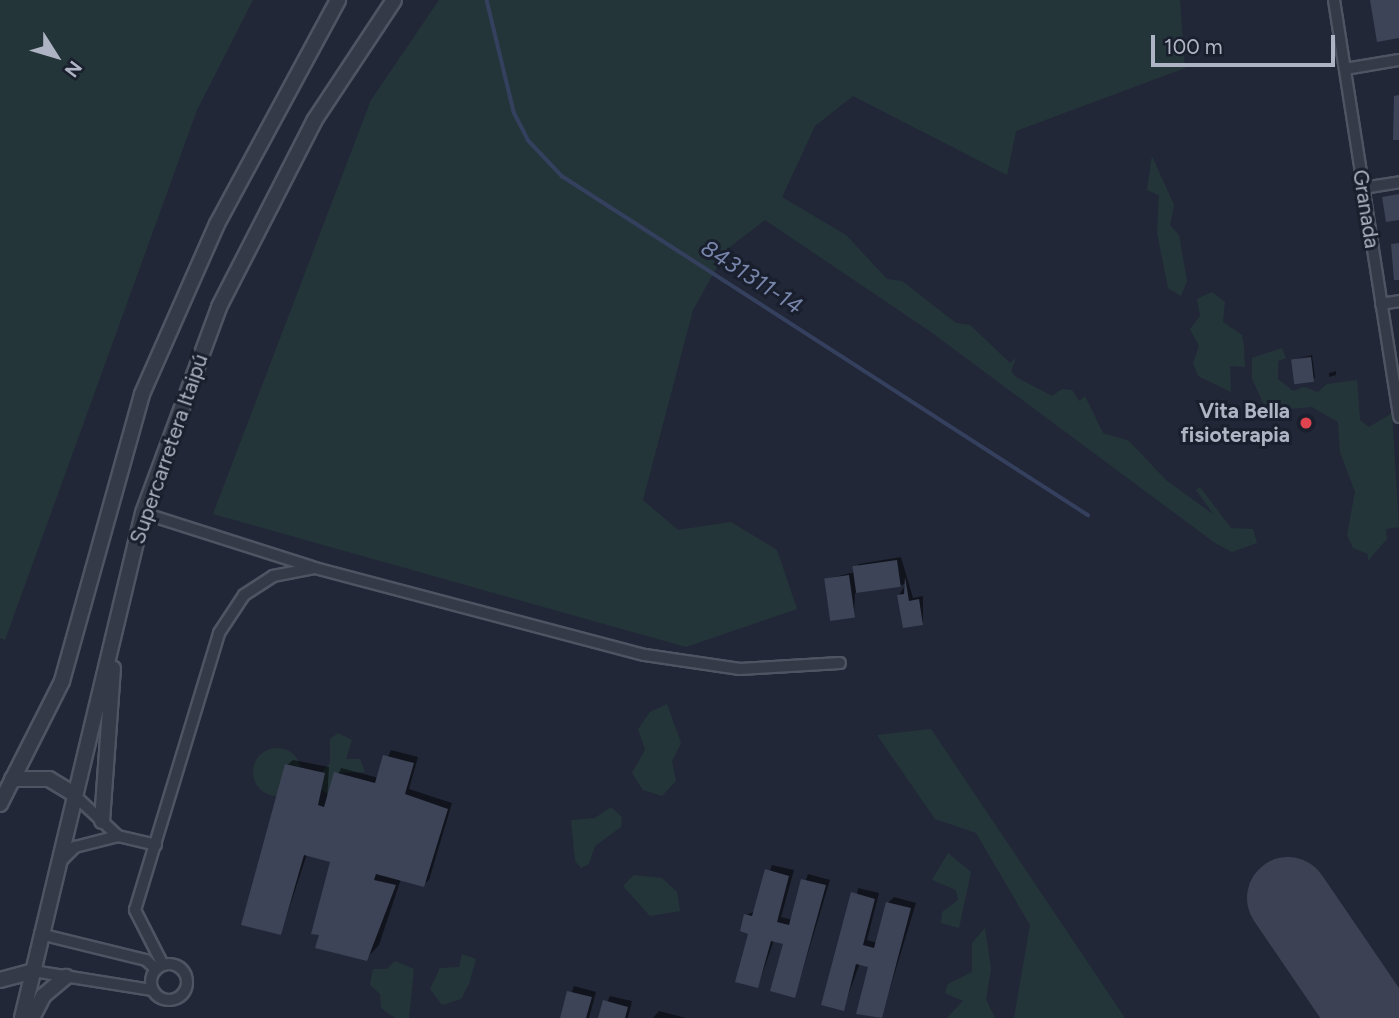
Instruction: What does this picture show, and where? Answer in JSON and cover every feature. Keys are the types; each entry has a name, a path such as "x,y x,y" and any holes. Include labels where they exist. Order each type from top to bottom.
{"street":[{"name":"Supercarretera Itaipú","path":"0,804 62,681 142,394 217,225 338,0"},
{"name":"Supercarretera Itaipú","path":"23,1018 54,868 143,513 219,307 314,121 394,0"},
{"name":"Granada","path":"1334,0 1399,417"},
{"path":"1345,69 1399,60"},
{"path":"1363,188 1399,182"},
{"path":"1381,304 1399,301"},
{"path":"143,513 315,568 645,655 740,669 840,663"},
{"path":"152,990 159,967 135,910 219,633 244,595 273,576 315,568"},
{"path":"102,821 123,594"},
{"path":"12,779 49,779 72,793 118,836"},
{"path":"54,868 75,847 118,836 156,845"},
{"path":"0,980 33,971 152,990 171,1001 187,989 182,968 159,967 146,960 40,934"},
{"path":"32,1018 43,996 66,977"}],"shaded area":[{"path":"0,0 253,0 197,110 5,640 0,638"},
{"path":"439,0 1180,0 1185,68 1016,131 1007,175 853,96 815,126 782,197 846,235 887,279 902,281 956,323 970,325 1010,363 1016,358 1011,371 1016,377 1052,396 1062,389 1072,390 1079,401 1085,396 1103,433 1129,441 1166,480 1214,515 1196,490 1200,487 1231,528 1253,529 1257,543 1232,552 1215,543 931,332 765,220 727,249 693,310 643,500 678,530 731,522 777,550 797,609 686,647 213,514 371,100"},
{"path":"1152,156 1174,205 1170,225 1179,235 1187,281 1181,296 1168,288 1157,233 1159,195 1147,190"},
{"path":"1212,292 1225,302 1223,322 1242,335 1245,367 1230,366 1231,392 1198,376 1193,363 1199,346 1190,329 1200,316 1197,299"},
{"path":"1282,348 1286,358 1278,361 1278,379 1293,391 1304,387 1318,392 1327,384 1357,380 1360,420 1369,427 1392,413 1399,527 1386,529 1387,539 1368,561 1368,554 1353,548 1347,535 1355,492 1340,452 1338,422 1312,407 1267,411 1252,379 1252,358"},
{"path":"667,704 681,743 672,761 676,781 662,796 643,790 632,773 645,750 638,729 650,712"},
{"path":"931,729 1125,1018 1014,1018 1030,925 976,833 935,819 877,735"},
{"path":"338,733 352,740 346,759 360,759 365,772 339,773 332,796 319,789 320,774 330,763 330,739"},
{"path":"277,748 294,755 301,772 294,789 277,796 260,789 253,772 260,755"},
{"path":"611,807 622,817 621,827 595,846 589,864 581,868 575,861 571,820 595,818"},
{"path":"948,853 971,872 959,928 941,923 942,912 958,900 956,890 932,880"},
{"path":"634,875 662,878 677,892 680,911 650,916 623,886"},
{"path":"985,928 991,969 986,999 995,1018 947,1018 963,1001 945,993 948,984 972,972 972,943"},
{"path":"462,954 476,959 469,984 461,999 442,1005 430,989 440,968 459,967"},
{"path":"395,961 414,969 409,1018 395,1018 381,1008 380,994 370,985 373,969 387,969"}],"building":[{"path":"1370,0 1399,0 1399,38 1377,42"},
{"path":"1399,95 1399,140 1393,140 1394,96"},
{"path":"1399,194 1399,220 1386,222 1382,197"},
{"path":"1399,243 1399,280 1394,280 1391,244"},
{"path":"1311,357 1314,382 1294,384 1291,359"},
{"path":"897,560 901,587 856,593 852,566"},
{"path":"849,575 855,618 830,621 824,578"},
{"path":"905,577 909,601 919,599 923,625 903,628 897,595 904,594"},
{"path":"383,755 414,763 405,794 448,809 424,887 376,874 374,880 396,885 367,961 315,948 319,935 311,934 330,862 304,855 281,935 241,925 285,764 325,773 318,805 324,807 334,772 375,783"},
{"path":"765,869 789,876 777,922 789,925 801,879 826,885 795,998 770,991 783,944 771,941 758,988 735,982 748,934 740,931 744,914 752,916"},
{"path":"851,892 875,899 863,945 874,948 886,902 911,908 882,1018 856,1014 868,967 856,964 844,1011 821,1005"},
{"path":"567,991 592,997 586,1018 560,1018"},
{"path":"603,1000 628,1007 625,1018 598,1018"}],"waterway":[{"name":"8431311-14","path":"487,0 514,112 528,140 562,176 1088,515"}],"runway":[{"path":"1288,898 1370,1018"}],"place":[{"name":"Vita Bella fisioterapia","path":"1306,423"}]}
